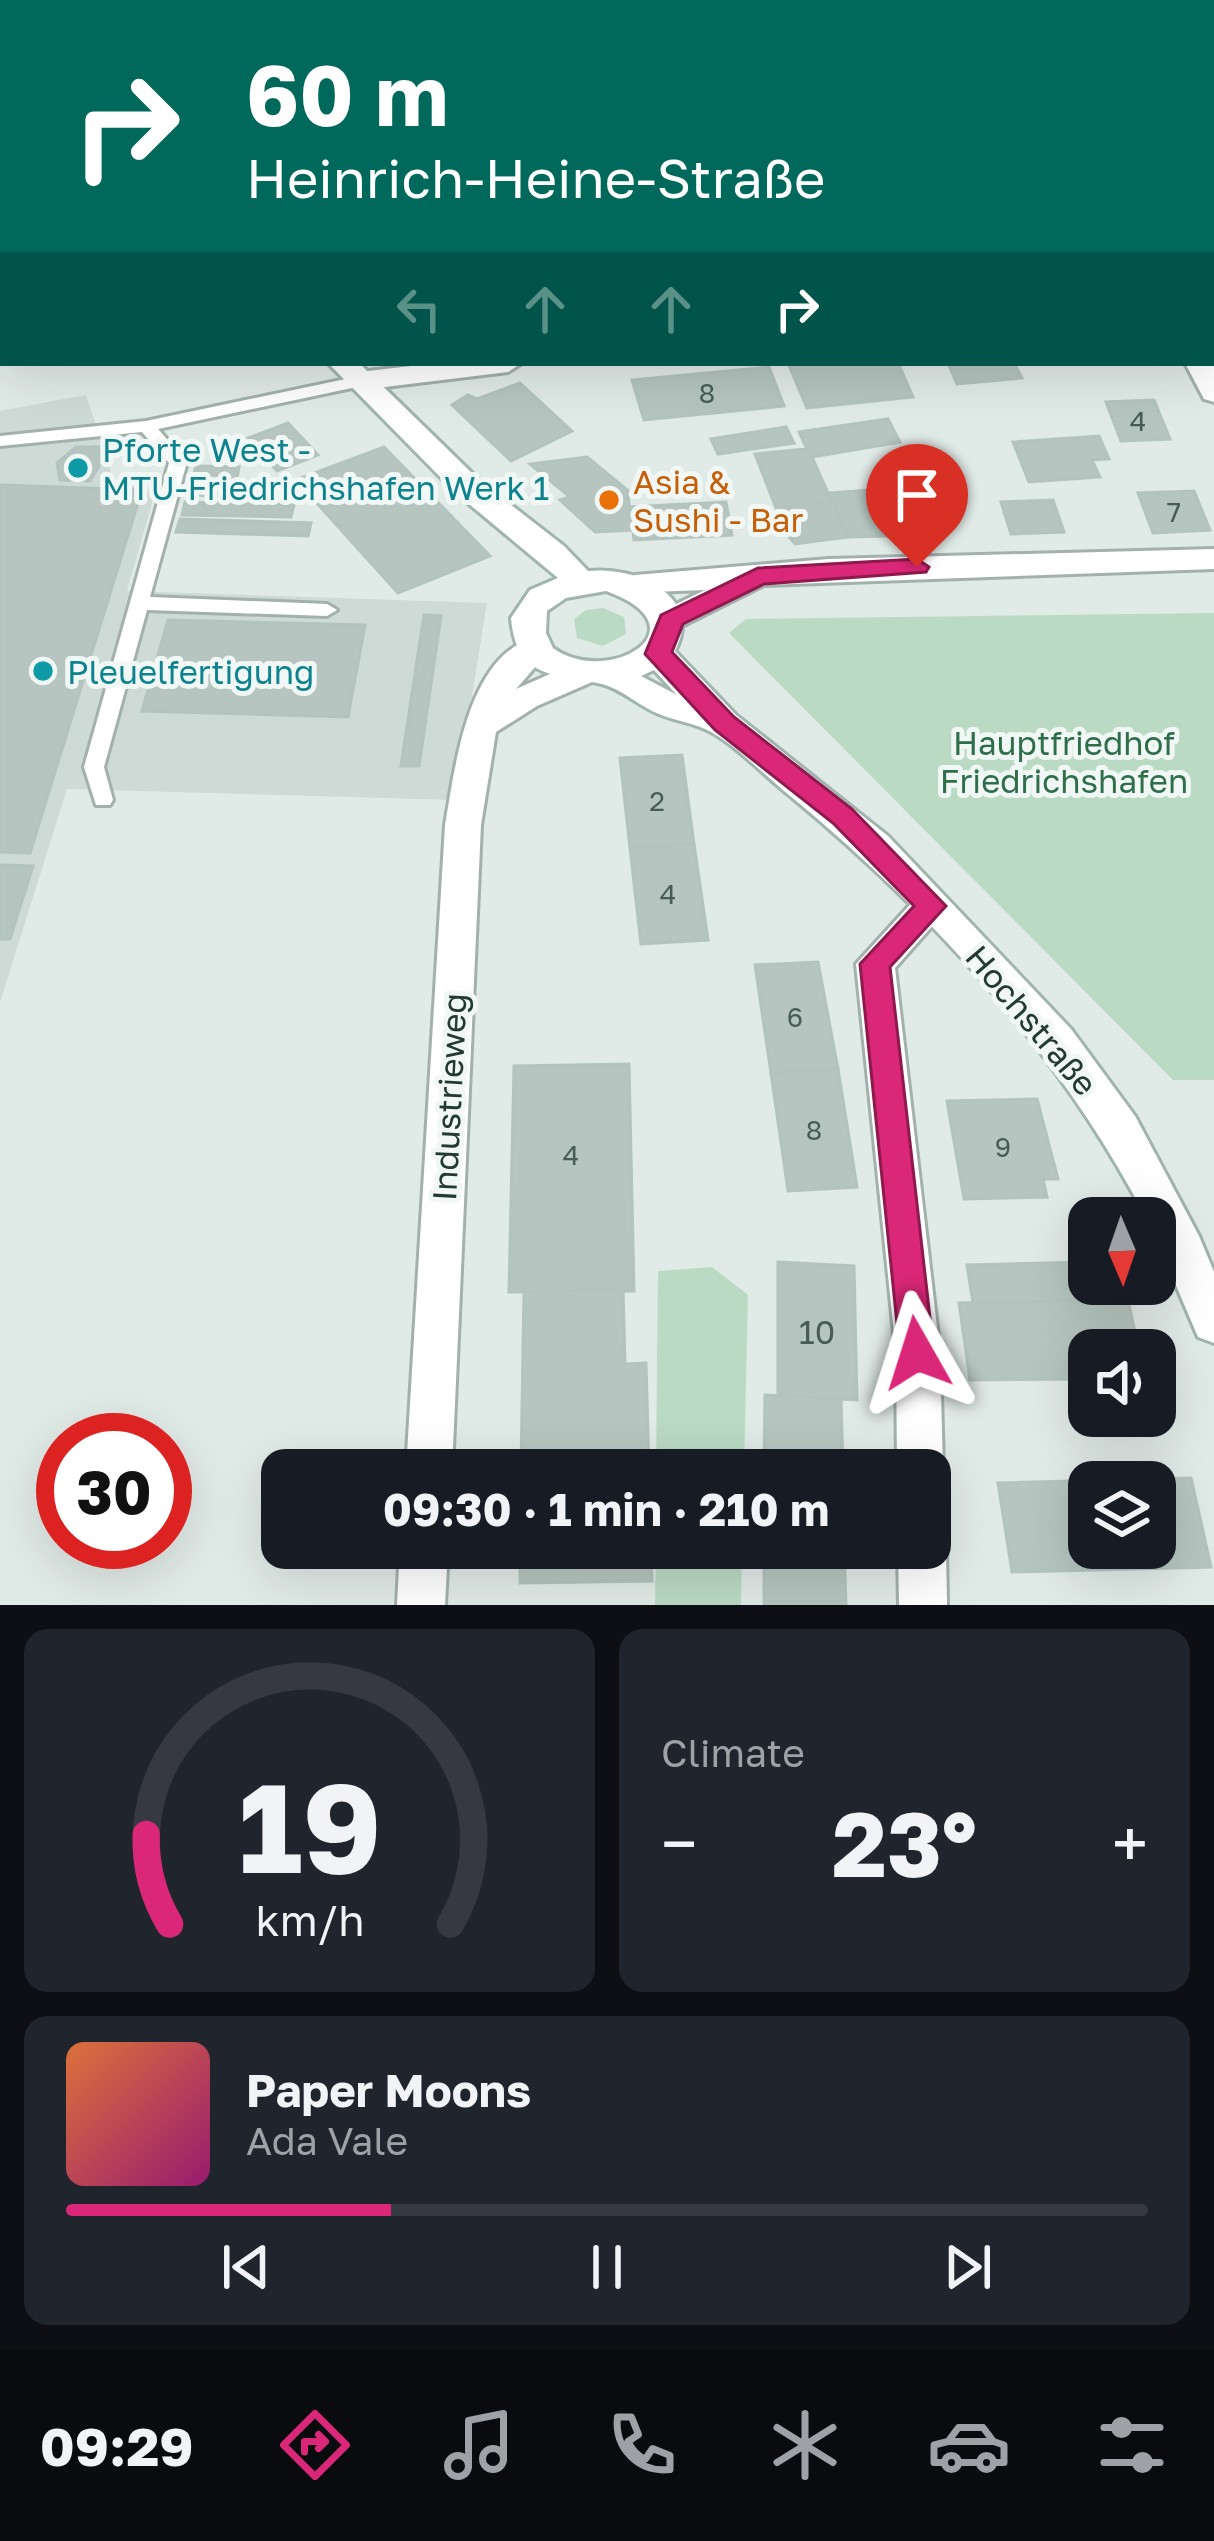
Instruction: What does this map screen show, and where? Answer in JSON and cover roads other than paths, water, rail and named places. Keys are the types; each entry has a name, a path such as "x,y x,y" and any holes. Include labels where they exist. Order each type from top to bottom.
{"street":[{"path":"351,372 456,366"},
{"path":"1200,366 1214,393"},
{"path":"351,372 510,524 553,553 579,581"},
{"path":"510,524 535,605"},
{"path":"635,586 829,569 1214,559"},
{"path":"480,726 525,698 642,665 664,637 758,576"},
{"path":"597,674 547,661 534,649 526,626 535,605 554,590 579,581 609,580 635,586 655,597 664,637"},
{"name":"Hochstraße","path":"664,637 724,724 843,816 1058,1040 1120,1128 1177,1236 1214,1323"},
{"name":"Industrieweg","path":"430,1449 463,825 480,726 498,686 534,649"},
{"name":"Hochstraße","path":"597,674 724,724"},
{"path":"919,1449 917,1353 875,964 932,906"},
{"path":"422,1605 423,1569"},
{"path":"922,1569 923,1605"}],"lane":[{"path":"0,441 146,426 351,372"},
{"path":"103,800 94,767 178,462 146,426"},
{"path":"139,603 327,610"}],"place":[{"name":"Pforte West - MTU-Friedrichshafen Werk 1","path":"78,468"},
{"name":"Asia & Sushi - Bar","path":"609,500"},
{"name":"Pleuelfertigung","path":"43,671"}],"park label":[{"name":"Hauptfriedhof Friedrichshafen","path":"1064,761"}]}
